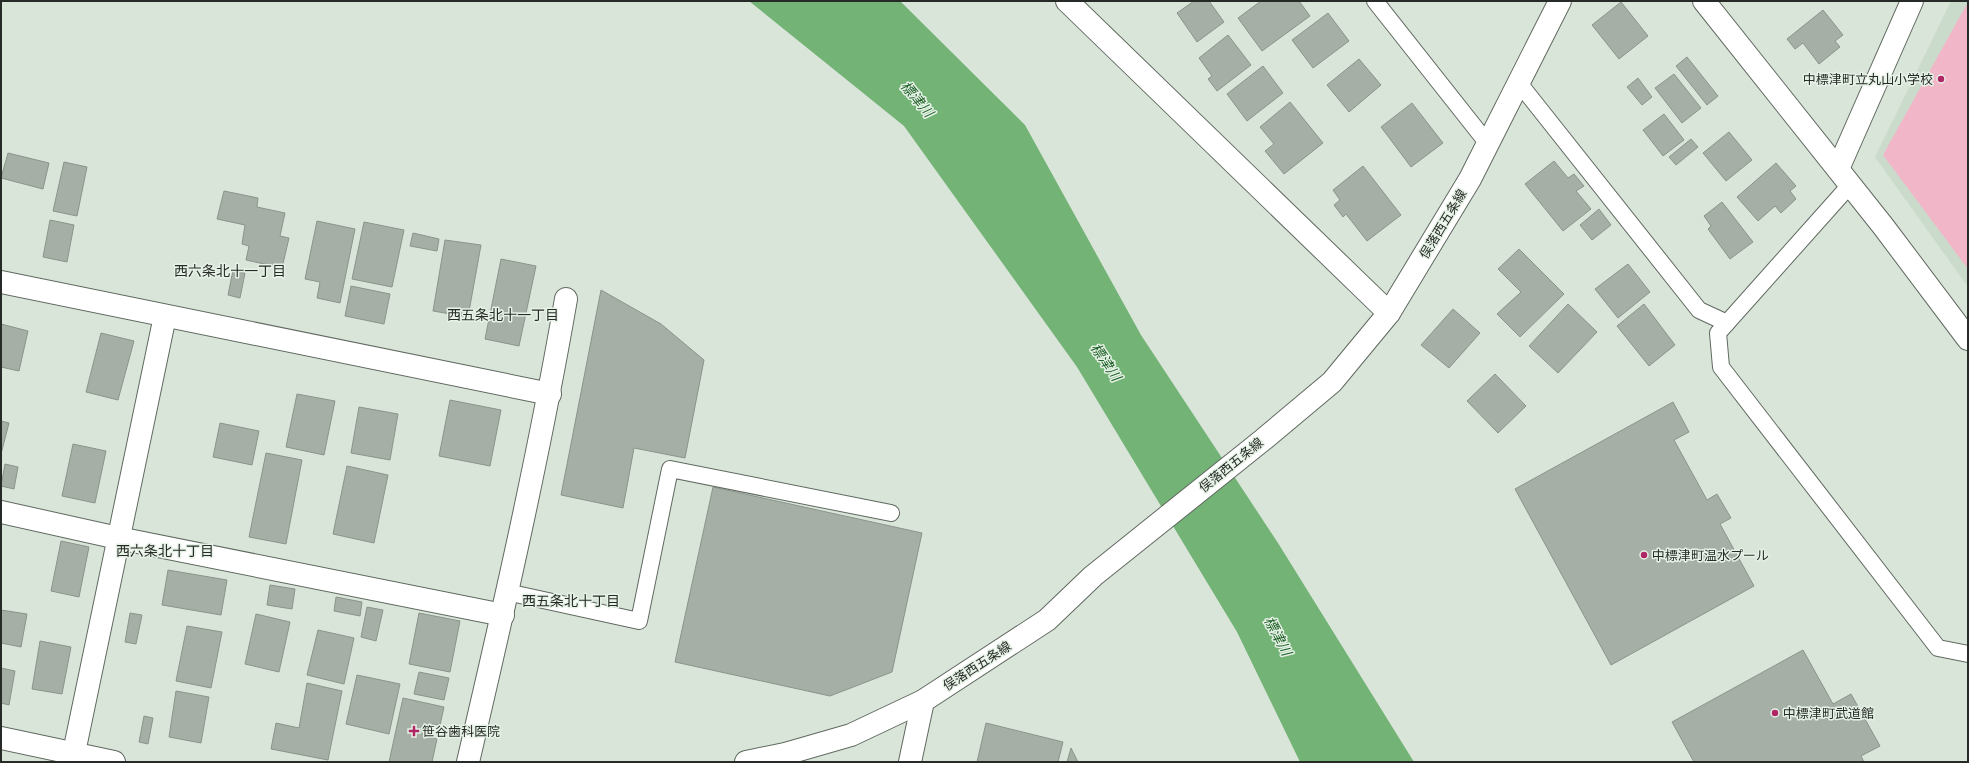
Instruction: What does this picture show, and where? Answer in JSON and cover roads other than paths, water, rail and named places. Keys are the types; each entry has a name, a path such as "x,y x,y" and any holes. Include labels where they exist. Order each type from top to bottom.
{"street":[{"path":"1067,1 1389,313"},
{"name":"俣落西五条線","path":"746,762 785,754 851,735 923,701 1047,620 1093,576 1264,439 1332,382 1389,313 1470,179 1560,1"},
{"path":"1704,1 1844,177 1968,339"},
{"path":"1844,177 1912,1"},
{"path":"1,282 550,394"},
{"path":"468,762 503,615 550,394 566,299"},
{"path":"73,758 165,316"},
{"path":"1,512 118,538 503,615"},
{"path":"910,762 923,701"},
{"path":"1,738 73,758 114,762"}],"lane":[{"path":"1375,1 1488,144"},
{"path":"1519,83 1699,310 1727,323"},
{"path":"1844,177 1718,333 1721,368 1938,648 1968,654"},
{"path":"507,592 639,621 670,469 892,513"}],"water":[{"name":"標津川","path":"749,1 900,1 1025,125 1141,335 1278,543 1414,762 1300,762 1237,632 1077,367 904,126"}],"place":[{"name":"中標津町立丸山小学校","path":"1941,79"},
{"name":"中標津町温水プール","path":"1644,555"},
{"name":"中標津町武道館","path":"1775,713"},
{"name":"笹谷歯科医院","path":"414,731"}],"district":[{"name":"西六条北十一丁目","path":"230,271"},
{"name":"西五条北十一丁目","path":"503,315"},
{"name":"西六条北十丁目","path":"165,551"},
{"name":"西五条北十丁目","path":"571,601"}]}
